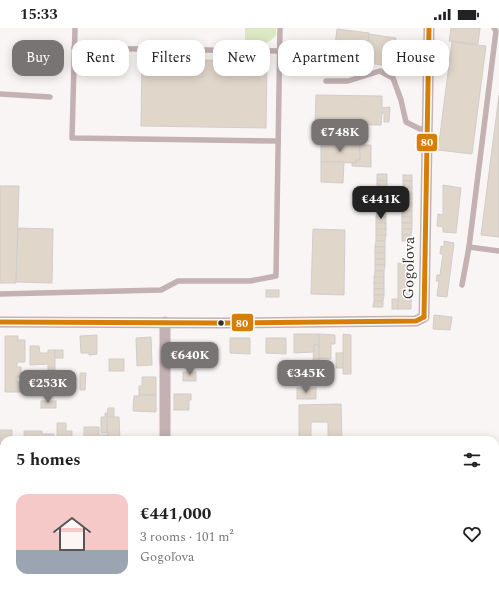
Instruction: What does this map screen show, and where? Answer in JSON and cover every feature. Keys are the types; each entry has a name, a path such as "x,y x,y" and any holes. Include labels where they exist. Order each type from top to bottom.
{"street":[{"name":"Gogoľova","path":"165,322 222,323 416,321 424,317 428,28"},
{"path":"0,322 165,322 165,436"}],"lane":[{"path":"74,40 75,28"},
{"path":"280,28 280,40"},
{"path":"462,285 469,247 496,31 494,28"},
{"path":"129,49 278,52"},
{"path":"326,81 348,80 380,71 393,78 401,100 406,122 420,128 427,128"},
{"path":"73,76 72,138 278,141"},
{"path":"0,294 161,290 178,281 250,282 276,276 279,76"},
{"path":"0,94 50,98"},
{"path":"469,247 499,251"}],"green space":[{"path":"245,28 276,28 276,36 270,40 245,40"}],"building":[{"path":"451,28 480,28 478,44 449,41"},
{"path":"337,29 369,33 368,40 336,40"},
{"path":"369,34 396,38 396,40 382,40 382,65 374,64 374,40 368,40"},
{"path":"452,42 486,46 472,154 438,150 448,76 449,76"},
{"path":"205,60 213,60 213,76 267,76 266,128 141,126 142,76 205,76"},
{"path":"316,95 382,96 382,108 390,107 389,122 384,122 384,113 382,113 381,125 315,124"},
{"path":"499,95 499,237 481,235"},
{"path":"321,144 360,145 360,160 356,160 356,163 321,162"},
{"path":"360,145 371,145 371,167 352,166 352,163 356,163 356,160 360,160"},
{"path":"321,162 344,162 343,183 321,182"},
{"path":"377,174 387,174 387,181 377,180"},
{"path":"403,175 412,175 412,181 403,181"},
{"path":"377,180 387,181 387,187 377,186"},
{"path":"403,181 412,181 412,187 403,187"},
{"path":"443,185 461,188 456,233 443,232 443,227 437,226 438,214 443,215"},
{"path":"0,186 19,186 16,283 0,283"},
{"path":"377,186 387,187 387,192 377,192"},
{"path":"403,187 412,187 412,193 402,193"},
{"path":"377,192 387,192 387,199 377,198"},
{"path":"402,193 412,193 412,199 402,199"},
{"path":"377,198 387,199 386,204 377,204"},
{"path":"402,199 412,199 412,205 402,205"},
{"path":"377,204 386,204 386,211 377,211"},
{"path":"402,205 412,205 412,211 402,211"},
{"path":"377,211 386,211 386,217 376,217"},
{"path":"402,211 412,211 412,217 402,217"},
{"path":"376,217 386,217 386,223 376,223"},
{"path":"402,217 412,217 412,223 402,223"},
{"path":"376,223 386,223 386,229 376,229"},
{"path":"402,223 412,223 412,229 402,229"},
{"path":"18,228 53,229 52,283 16,282"},
{"path":"313,229 345,230 344,295 311,294"},
{"path":"376,229 386,229 386,235 376,235"},
{"path":"402,229 412,229 411,235 402,235"},
{"path":"376,235 386,235 385,241 376,241"},
{"path":"402,235 411,235 411,241 402,241"},
{"path":"376,241 385,241 385,247 375,247"},
{"path":"444,241 454,243 447,297 437,296 439,281 436,281 437,275 440,275 443,254 440,254 441,246 444,247"},
{"path":"375,247 385,247 385,253 375,253"},
{"path":"375,253 385,253 385,259 375,259"},
{"path":"375,259 385,259 385,265 375,265"},
{"path":"398,263 412,264 411,309 398,309"},
{"path":"375,265 385,265 384,271 375,271"},
{"path":"375,271 384,271 384,277 374,277"},
{"path":"374,277 384,277 384,283 374,283"},
{"path":"374,283 384,283 384,289 374,289"},
{"path":"374,289 384,289 384,295 374,295"},
{"path":"266,290 279,290 279,297 266,297"},
{"path":"374,295 384,295 383,301 374,301"},
{"path":"392,299 398,299 398,309 392,309"},
{"path":"374,301 383,301 383,307 373,307"},
{"path":"434,315 452,317 450,330 433,329"},
{"path":"294,334 319,334 319,345 314,345 313,352 294,353"},
{"path":"319,334 335,335 335,344 331,344 331,359 319,359"},
{"path":"343,334 351,335 351,374 343,374"},
{"path":"97,335 97,354 89,355 89,353 81,353 80,336"},
{"path":"5,336 18,336 18,340 25,340 25,362 17,362 17,367 21,367 21,377 17,377 17,382 24,382 24,392 5,392"},
{"path":"151,337 152,365 137,366 136,338"},
{"path":"230,338 250,338 250,354 230,353"},
{"path":"266,338 286,338 286,354 266,353"},
{"path":"314,345 319,345 319,362 313,363"},
{"path":"30,346 39,346 40,353 48,353 48,350 55,350 55,370 48,370 48,364 30,365"},
{"path":"55,350 63,350 63,358 55,358"},
{"path":"336,353 343,353 343,368 336,368"},
{"path":"109,359 124,359 124,371 109,371"},
{"path":"183,372 196,372 196,381 183,381"},
{"path":"80,373 86,373 85,390 80,390"},
{"path":"142,377 156,377 156,395 139,395 139,386 142,386"},
{"path":"297,388 316,388 316,399 297,399"},
{"path":"174,394 191,394 191,400 189,400 189,410 174,410"},
{"path":"156,395 156,412 133,411 134,396"},
{"path":"41,401 56,401 56,408 41,408"},
{"path":"341,404 342,436 328,436 328,422 311,422 311,436 299,436 299,405"},
{"path":"108,408 114,408 114,417 107,417"},
{"path":"105,413 107,413 107,433 101,433 101,417 105,417"},
{"path":"107,417 119,417 120,436 108,436"},
{"path":"57,423 66,423 66,431 72,431 72,436 57,436"},
{"path":"84,427 99,427 99,435 108,435 108,436 84,436"},
{"path":"0,430 12,430 12,436 0,436"},
{"path":"24,431 42,431 42,434 54,434 54,436 24,436"}],"transit line":[{"name":"80","path":"424,317 429,28"},
{"name":"80","path":"0,322 222,323 416,321 424,317"}]}
